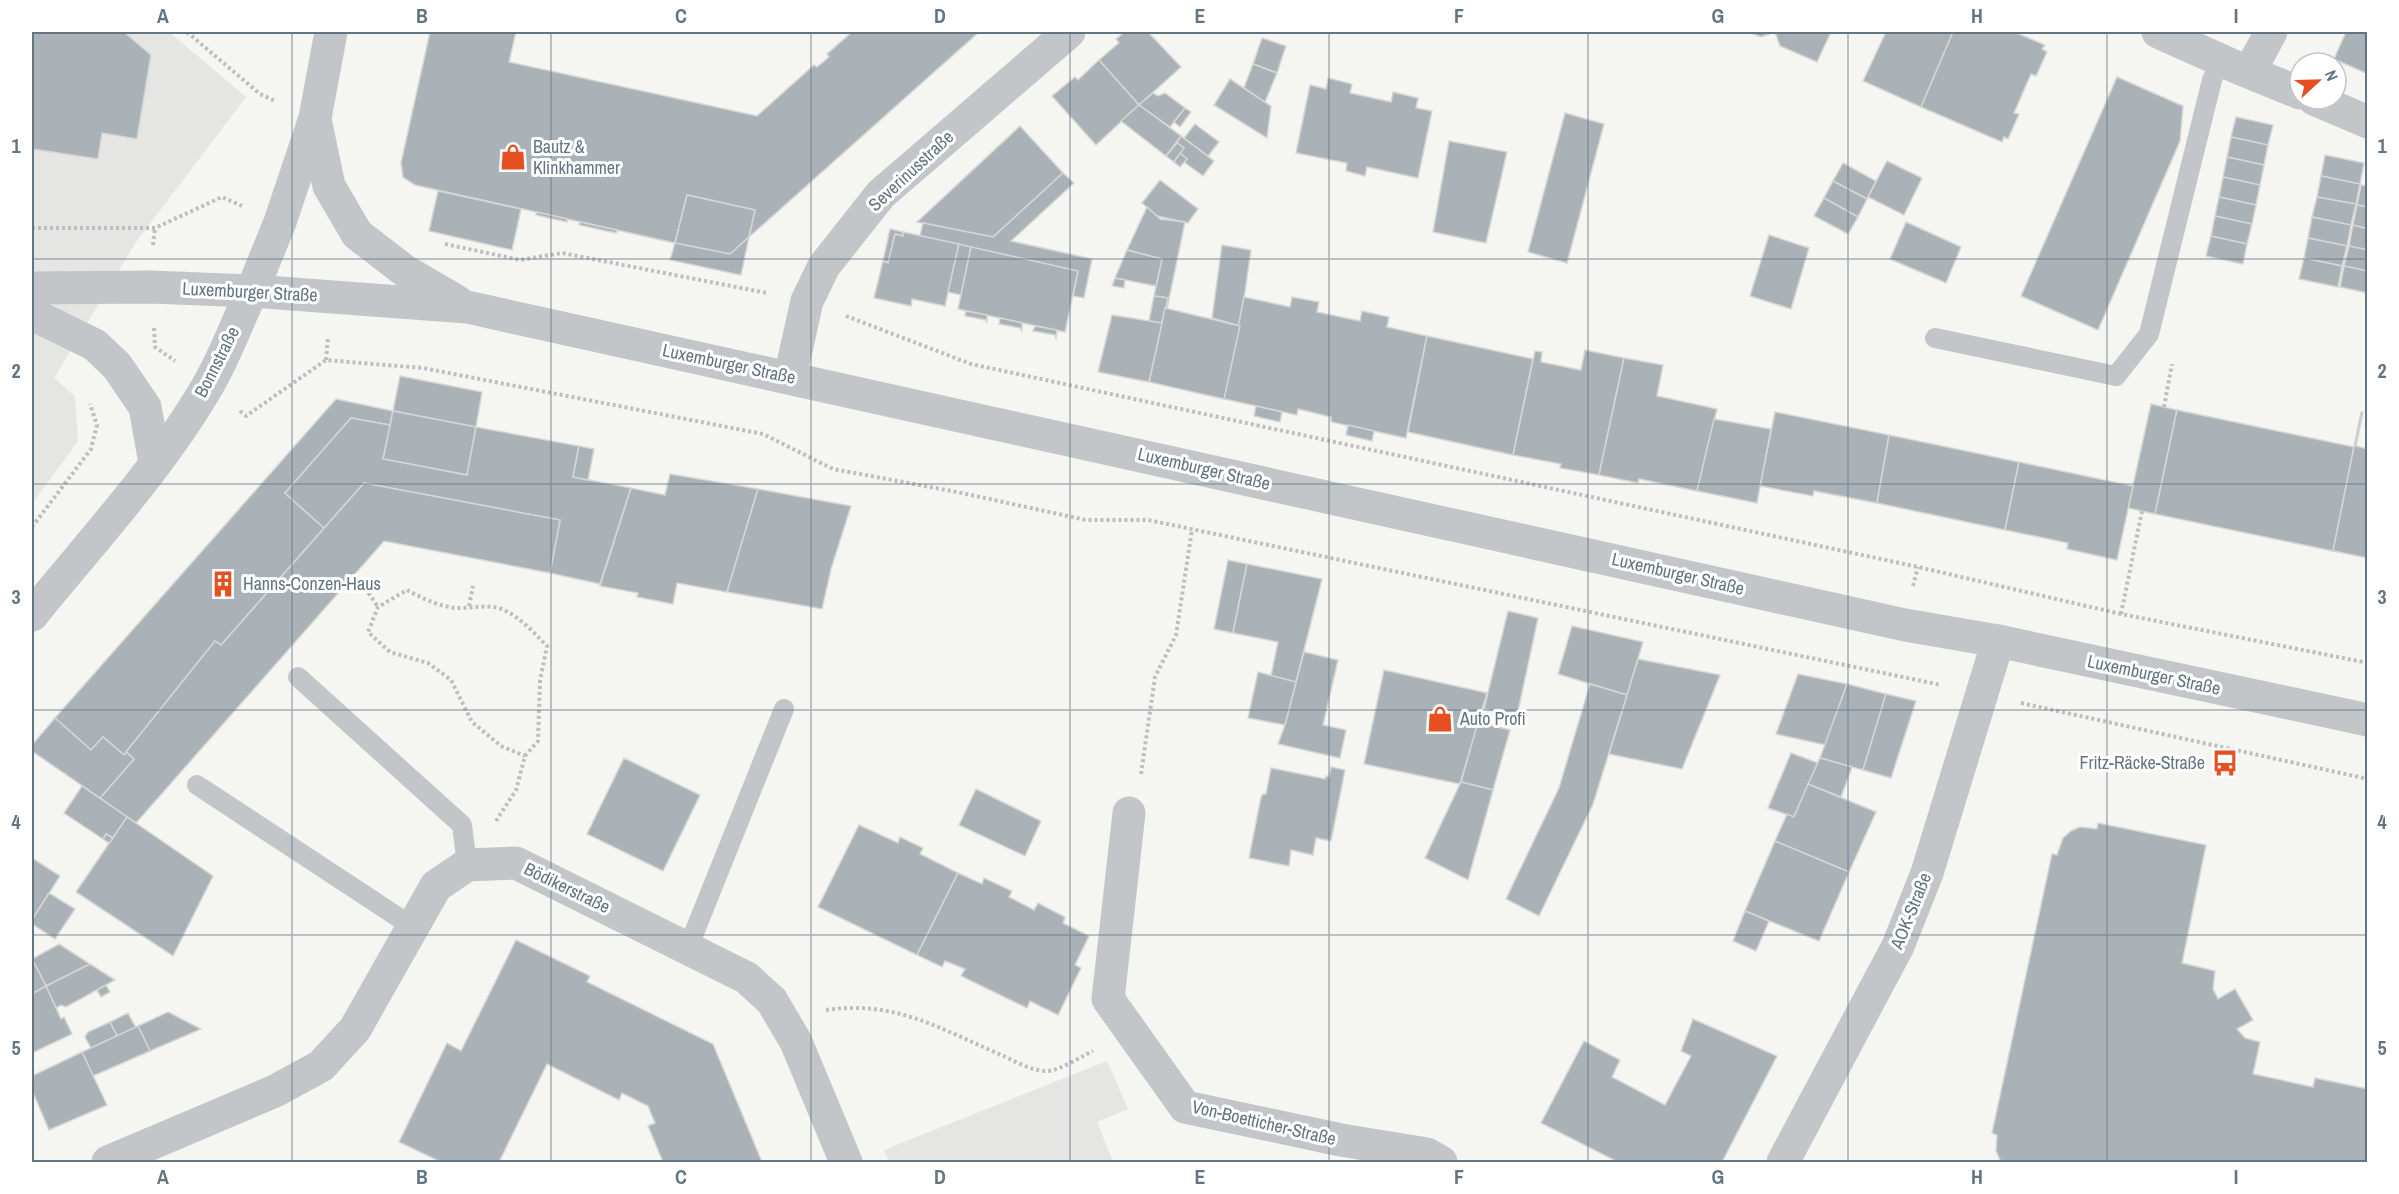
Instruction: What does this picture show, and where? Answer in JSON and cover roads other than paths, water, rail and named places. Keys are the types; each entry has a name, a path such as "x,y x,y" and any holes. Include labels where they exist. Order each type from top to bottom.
{"street":[{"name":"Bonnstraße","path":"32,615 155,463 208,386 252,291 280,222 315,118 331,32"},
{"name":"Severinusstraße","path":"790,377 807,301 824,266 881,194 1069,32"},
{"path":"2158,32 2288,88"},
{"path":"2236,66 2271,32"},
{"path":"2342,111 2367,122"},
{"path":"315,118 329,186 357,234 405,271 468,307"},
{"name":"Luxemburger Straße","path":"32,288 150,287 252,291 468,307 1893,622 1998,641 2367,720"},
{"path":"32,314 95,345 117,366 145,407 155,463"},
{"name":"AOK-Straße","path":"1783,1162 1898,946 1927,873 1998,641"},
{"name":"Von-Boetticher-Straße","path":"1129,813 1108,999 1185,1107 1341,1140 1427,1154 1441,1162"},
{"name":"Bödikerstraße","path":"467,865 516,863 747,978 772,1001 796,1042 846,1162"},
{"path":"108,1162 275,1091 321,1066 355,1029 436,886 467,865"}],"lane":[{"path":"1935,338 2116,376 2149,334 2212,80 2236,66"},
{"path":"298,677 462,825 467,865"},
{"path":"688,948 784,709"},
{"path":"197,785 413,927"}],"place":[{"name":"Bautz & Klinkhammer","path":"513,157"},
{"name":"Hanns-Conzen-Haus","path":"223,584"},
{"name":"Auto Profi","path":"1440,719"},
{"name":"Fritz-Räcke-Straße","path":"2225,763"}]}
